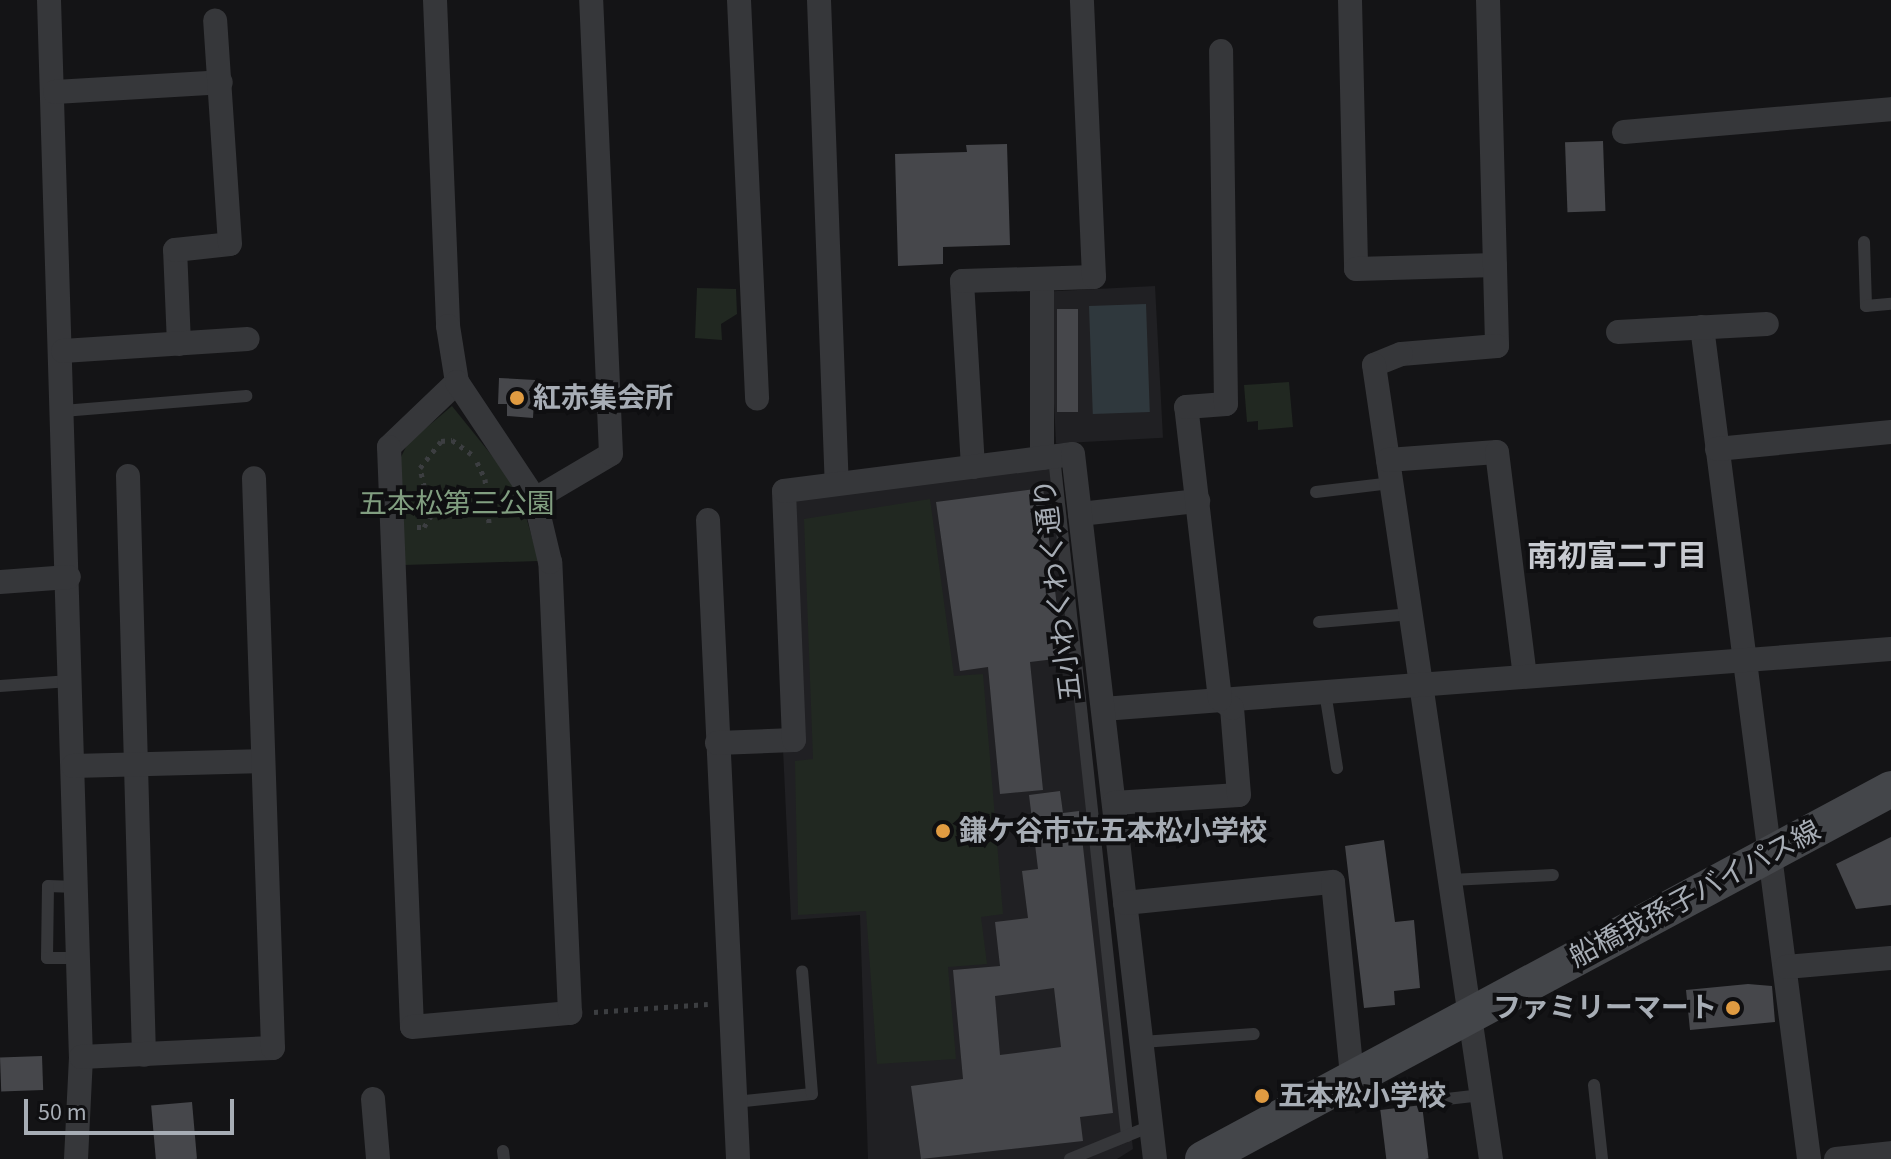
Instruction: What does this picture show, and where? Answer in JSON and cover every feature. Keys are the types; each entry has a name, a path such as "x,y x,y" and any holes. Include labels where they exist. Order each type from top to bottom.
{"street":[{"path":"49,0 63,351 81,1057 76,1159"},
{"path":"435,0 448,326 457,382 535,499 550,562 570,1013 412,1027 389,447 457,382"},
{"path":"535,499 611,454 591,0"},
{"path":"739,0 757,399"},
{"path":"819,0 837,484"},
{"path":"973,467 962,281 1094,277 1082,0"},
{"path":"1350,0 1356,269 1495,265"},
{"path":"1488,0 1497,346 1401,354 1374,365 1491,1159"},
{"path":"179,344 175,250 230,244 215,21"},
{"path":"1114,803 1239,795 1232,708 1220,699 1186,407 1226,404 1221,51"},
{"path":"55,92 221,82"},
{"path":"1624,132 1891,109"},
{"name":"五小わくわく通り","path":"1042,279 1048,457 1073,454 1155,1159"},
{"path":"1618,332 1767,324"},
{"path":"1702,327 1742,659 1771,853 1809,1159"},
{"path":"63,351 248,339"},
{"path":"1717,449 1891,432"},
{"path":"1390,471 1497,452 1525,676"},
{"path":"717,743 794,740 784,491 1048,457"},
{"path":"128,476 139,764 144,1055"},
{"path":"81,1057 273,1048 254,478"},
{"path":"1080,514 1198,501"},
{"path":"708,520 738,1159"},
{"path":"0,582 69,577"},
{"path":"1103,709 1891,649"},
{"path":"73,766 263,761"},
{"name":"船橋我孫子バイパス線","path":"1203,1159 1891,789"},
{"path":"1125,903 1333,882 1352,1077"},
{"path":"1786,967 1891,958"},
{"path":"373,1099 378,1159"},
{"path":"1836,1159 1891,1153"}],"lane":[{"path":"1864,242 1866,306 1891,304"},
{"path":"63,411 246,396"},
{"path":"1048,457 1127,1136"},
{"path":"1316,492 1390,471"},
{"path":"1319,622 1412,614"},
{"path":"0,686 70,681"},
{"path":"1325,692 1337,768"},
{"path":"1451,880 1553,875"},
{"path":"735,1102 812,1094 802,971"},
{"path":"1142,1042 1254,1034"},
{"path":"1594,1085 1602,1159"},
{"path":"1438,1100 1482,1095"},
{"path":"1070,1159 1151,1126"}],"path":[{"path":"392,527 424,527 431,516 420,468 441,441 452,440 469,451 485,479 489,523"},
{"path":"570,1013 729,1002"}],"shaded area":[{"path":"1155,286 1163,438 1056,443 1048,292"},
{"path":"1146,304 1150,412 1093,414 1089,306"},
{"name":"鎌ケ谷市立五本松小学校","path":"1061,464 1133,1149 1117,1159 868,1159 860,915 791,920 783,749 792,505 800,498"}],"green space":[{"path":"697,288 736,289 737,314 721,324 722,340 695,338"},
{"path":"1289,382 1293,427 1258,430 1258,421 1247,422 1244,385"},
{"name":"五本松第三公園","path":"452,406 502,468 522,503 539,561 404,565 398,463 408,443"},
{"path":"930,499 954,676 983,674 1003,914 981,917 987,964 948,967 956,1059 877,1064 866,911 798,915 795,761 813,759 804,519"}],"building":[{"path":"1603,141 1605,211 1567,212 1565,142"},
{"path":"1007,144 1010,245 943,247 943,264 898,266 895,154 967,152 966,145"},
{"path":"1057,309 1078,309 1078,412 1057,412"},
{"path":"499,378 535,380 533,418 507,416 507,404 498,404"},
{"path":"1043,488 1063,658 1030,662 1043,790 1000,794 988,667 960,671 936,502"},
{"path":"1060,791 1063,813 1079,811 1113,1113 1080,1117 1083,1141 921,1159 911,1086 963,1079 953,970 1000,966 995,922 1028,918 1022,871 1038,869 1029,795","holes":["1054,988 1061,1047 1000,1055 995,996"]},
{"path":"1891,837 1891,905 1856,909 1836,864"},
{"path":"1384,840 1395,922 1414,920 1420,988 1394,991 1395,1005 1364,1008 1345,846"},
{"path":"1748,984 1772,986 1775,1022 1690,1030 1686,990"},
{"path":"42,1056 43,1090 1,1091 0,1057"},
{"path":"192,1102 197,1159 156,1159 151,1106"},
{"path":"1422,1105 1429,1159 1386,1159 1380,1110"}],"place":[{"name":"紅赤集会所","path":"517,398"},
{"name":"鎌ケ谷市立五本松小学校","path":"943,831"},
{"name":"ファミリーマート","path":"1733,1008"},
{"name":"五本松小学校","path":"1262,1096"}],"district":[{"name":"南初富二丁目","path":"1617,557"}]}
